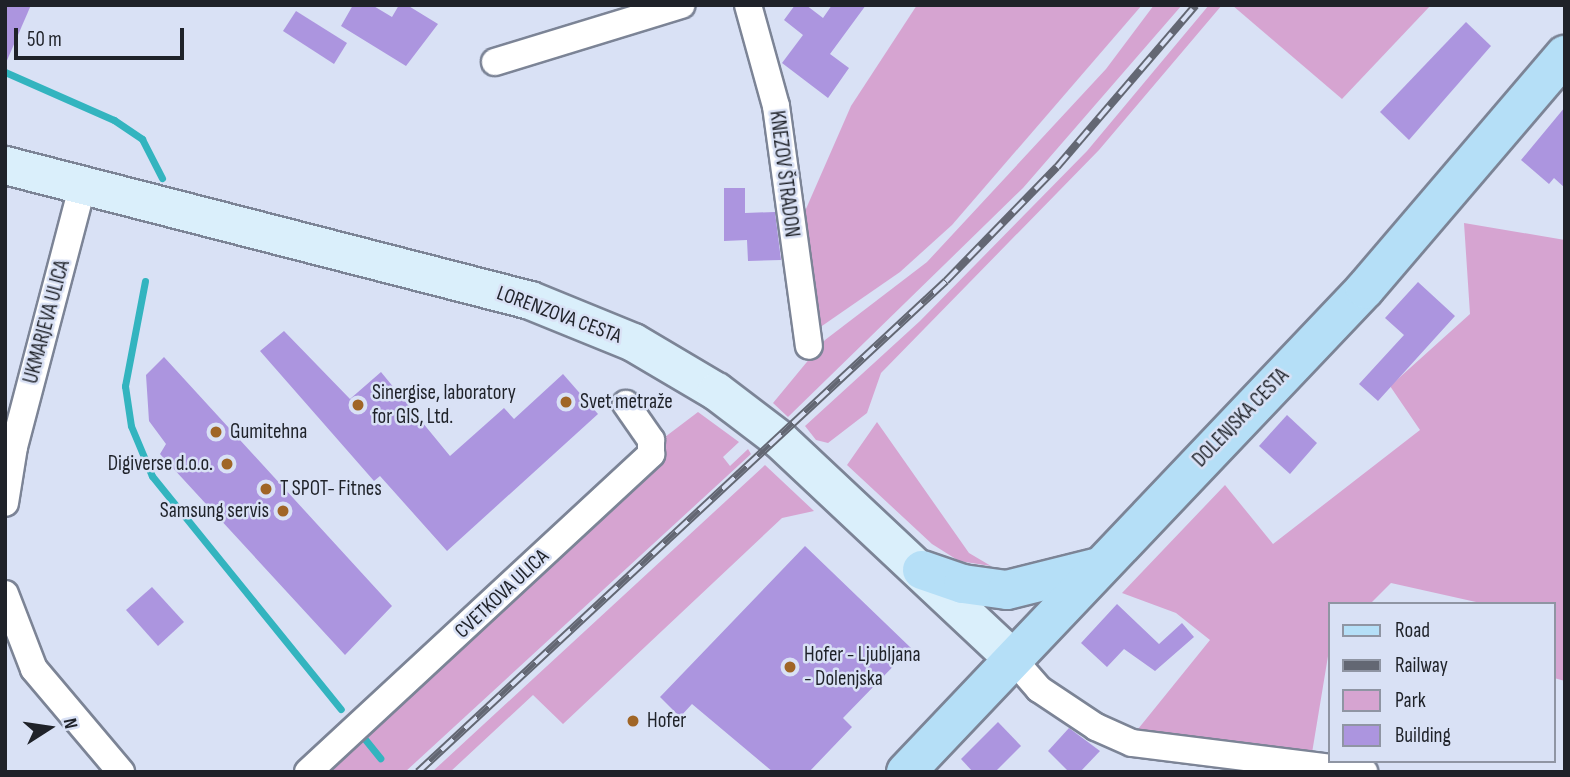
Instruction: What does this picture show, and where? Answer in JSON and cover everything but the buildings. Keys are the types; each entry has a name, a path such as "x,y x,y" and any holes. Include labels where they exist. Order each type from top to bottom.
{"main road":[{"name":"DOLENJSKA CESTA","path":"906,772 1365,289 1565,55"},
{"path":"922,570 999,590 1098,567"}],"street":[{"path":"495,62 681,5"},
{"name":"KNEZOV ŠTRADON","path":"748,5 776,106 809,346"},
{"name":"LORENZOVA CESTA","path":"5,165 530,300 633,342 750,415 922,570 1012,658"},
{"name":"UKMARJEVA ULICA","path":"5,503 14,447 83,184"},
{"name":"CVETKOVA ULICA","path":"308,772 651,454 651,440 626,404"},
{"path":"5,594 34,669 121,772"},
{"path":"1012,658 1039,689 1097,727 1132,743 1364,772"}],"green space":[{"path":"917,5 1142,5 952,225 900,272 819,328 802,218 851,106"},
{"path":"1154,5 1182,5 1023,188 788,417 773,403 825,340 927,262 1106,69"},
{"path":"1209,5 1222,5 1099,150 881,373 867,413 828,443 816,440 805,426 920,321 1087,151"},
{"path":"1232,5 1431,5 1342,99"},
{"path":"1464,223 1565,240 1565,681 1556,679 1556,602 1476,602 1391,583 1372,602 1328,602 1328,656 1311,759 1134,734 1210,640 1176,613 1122,593 1225,485 1273,544 1420,430 1390,386 1470,314"},
{"path":"698,412 739,442 723,457 730,466 748,449 751,454 405,772 328,772 659,466 665,437"},
{"path":"877,422 969,553 991,566 959,561 932,544 847,465"},
{"path":"765,465 814,511 782,518 563,724 533,695 450,772 432,772"}],"waterway":[{"path":"5,72 114,120 142,139 162,178"},
{"path":"145,281 125,386 131,426 152,476 341,709"},
{"path":"364,738 380,758"}],"railway":[{"path":"418,772 946,281 1057,167 1196,5"}],"place":[{"name":"Svet metraže","path":"566,402"},
{"name":"Sinergise, laboratory for GIS, Ltd.","path":"358,405"},
{"name":"Gumitehna","path":"216,432"},
{"name":"Digiverse d.o.o.","path":"227,464"},
{"name":"T SPOT- Fitnes","path":"266,489"},
{"name":"Samsung servis","path":"283,511"},
{"name":"Hofer - Ljubljana - Dolenjska","path":"790,667"},
{"name":"Hofer","path":"633,721"}]}
